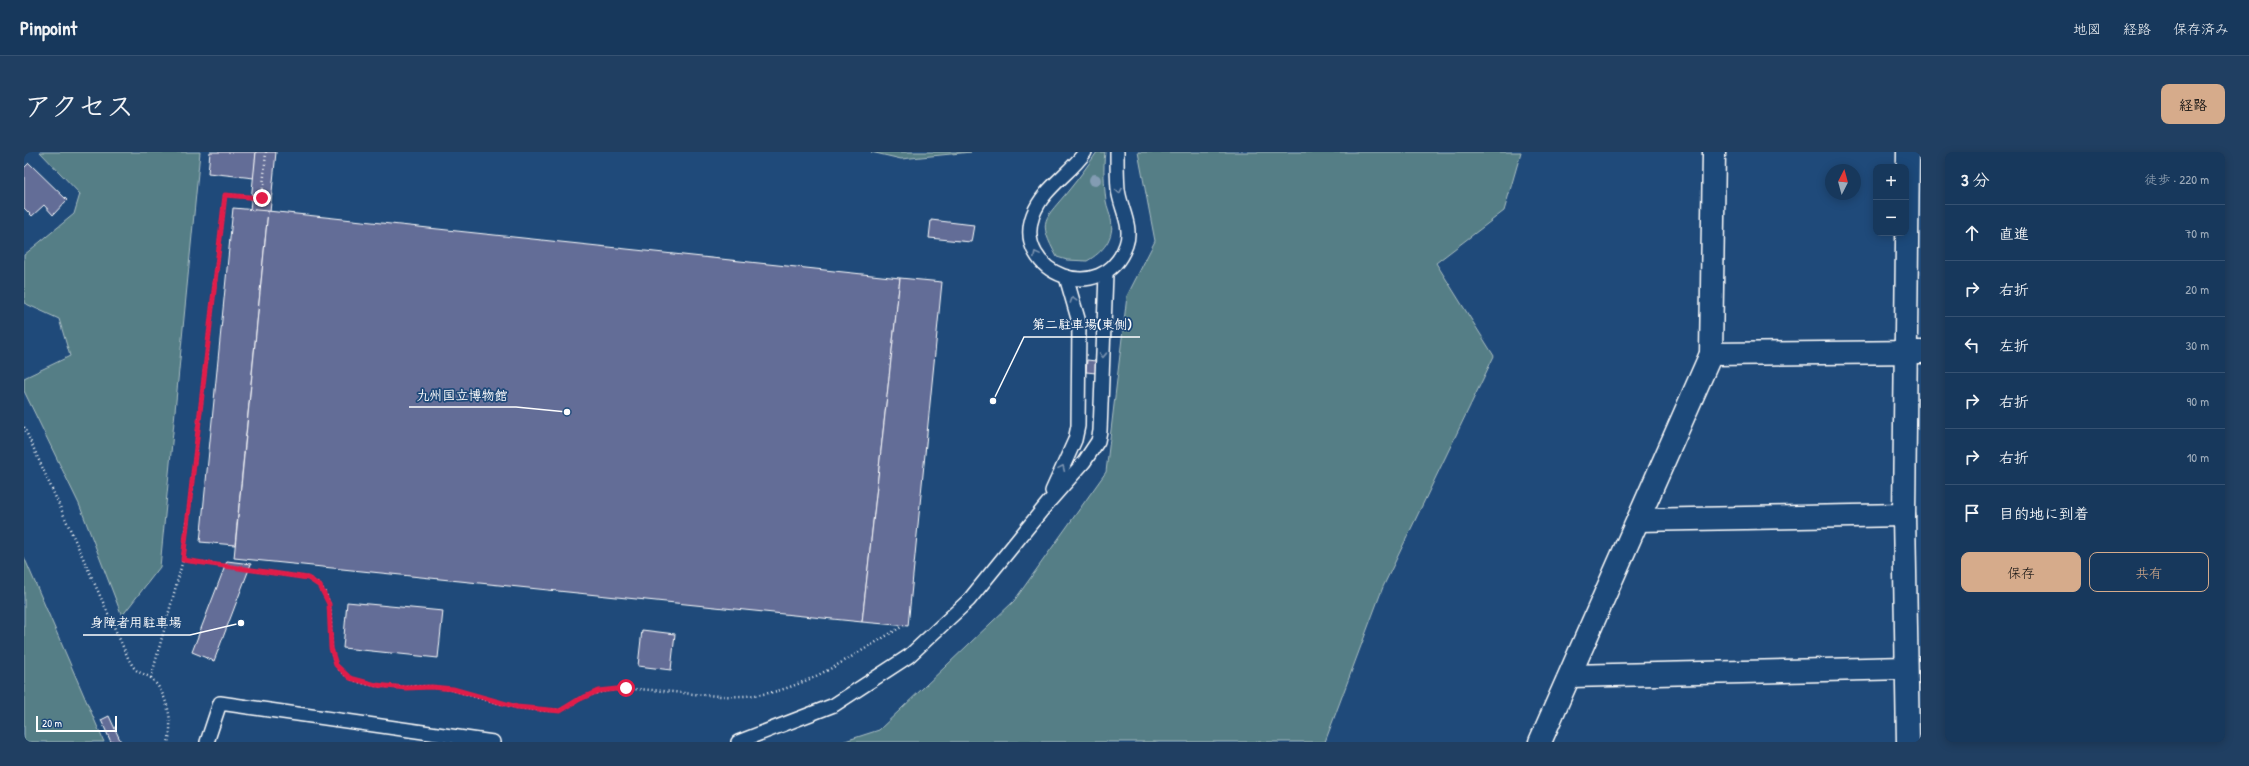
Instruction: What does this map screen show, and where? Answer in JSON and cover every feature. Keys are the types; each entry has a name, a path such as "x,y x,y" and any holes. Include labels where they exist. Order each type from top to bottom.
{"street":[{"path":"1540,742 1711,354 1714,152"},
{"path":"1908,152 1914,352 1904,515 1908,742"},
{"path":"1711,354 1914,352"},
{"path":"1638,520 1904,515"},
{"path":"1570,676 1906,668"}],"lane":[{"path":"1085,152 1047,192 1033,214 1030,231 1033,249 1041,262 1054,273 1066,277 1089,278 1106,274 1118,260 1126,245 1128,233 1118,190 1117,152"},
{"path":"738,742 834,706 909,656 969,600 1046,504 1084,462 1098,441 1100,431 1106,274"},
{"path":"1046,504 1075,440 1078,426 1079,322 1066,277"},
{"path":"206,742 220,703 493,742"}],"path":[{"path":"152,678 183,560 225,195 262,198 266,152"},
{"path":"24,426 129,660 136,670 152,678 163,693 170,719 171,734 168,742"},
{"path":"183,560 308,578 320,586 329,604 331,648 336,665 350,678 376,685 453,689 517,707 560,711 578,700 598,691 626,688 734,696 752,696 789,688 903,626"}],"green space":[{"path":"40,152 200,152 160,567 122,616 79,504 24,391 24,378 70,356 59,319 24,303 24,255 74,214 80,194"},
{"path":"871,152 971,152 901,159"},
{"path":"1097,152 1105,152 1104,170 1106,201 1112,226 1109,238 1103,249 1087,261 1067,260 1057,257 1047,235 1045,227 1046,220"},
{"path":"1138,152 1521,152 1504,211 1436,263 1494,356 1383,587 1325,742 842,742 879,730 1014,601 1106,472 1127,296 1155,241"},
{"path":"24,557 104,742 24,742"}],"building":[{"path":"210,152 256,152 254,178 208,173"},
{"path":"256,152 276,152 270,212 250,210"},
{"path":"29,163 67,200 53,215 44,205 32,216 24,208 24,168"},
{"path":"233,208 268,211 235,545 200,542"},
{"path":"268,211 900,278 862,622 234,558"},
{"path":"931,220 974,225 971,242 929,238"},
{"path":"900,278 942,282 908,626 862,622"},
{"path":"1087,360 1096,361 1096,373 1086,372"},
{"path":"227,561 251,564 214,661 192,652"},
{"path":"347,602 443,611 438,658 343,648"},
{"path":"642,630 675,634 671,670 638,666"},
{"path":"109,716 121,742 111,742 101,720"}],"place":[{"name":"第二駐車場(東側)","path":"993,401"},
{"name":"九州国立博物館","path":"567,412"},
{"name":"身障者用駐車場","path":"241,623"}],"route":[{"path":"262,198 225,195 183,560 308,578 320,586 329,604 331,648 336,665 350,678 376,685 406,688 432,687 453,689 485,700 517,707 560,711 578,700 598,691 626,688"}]}
